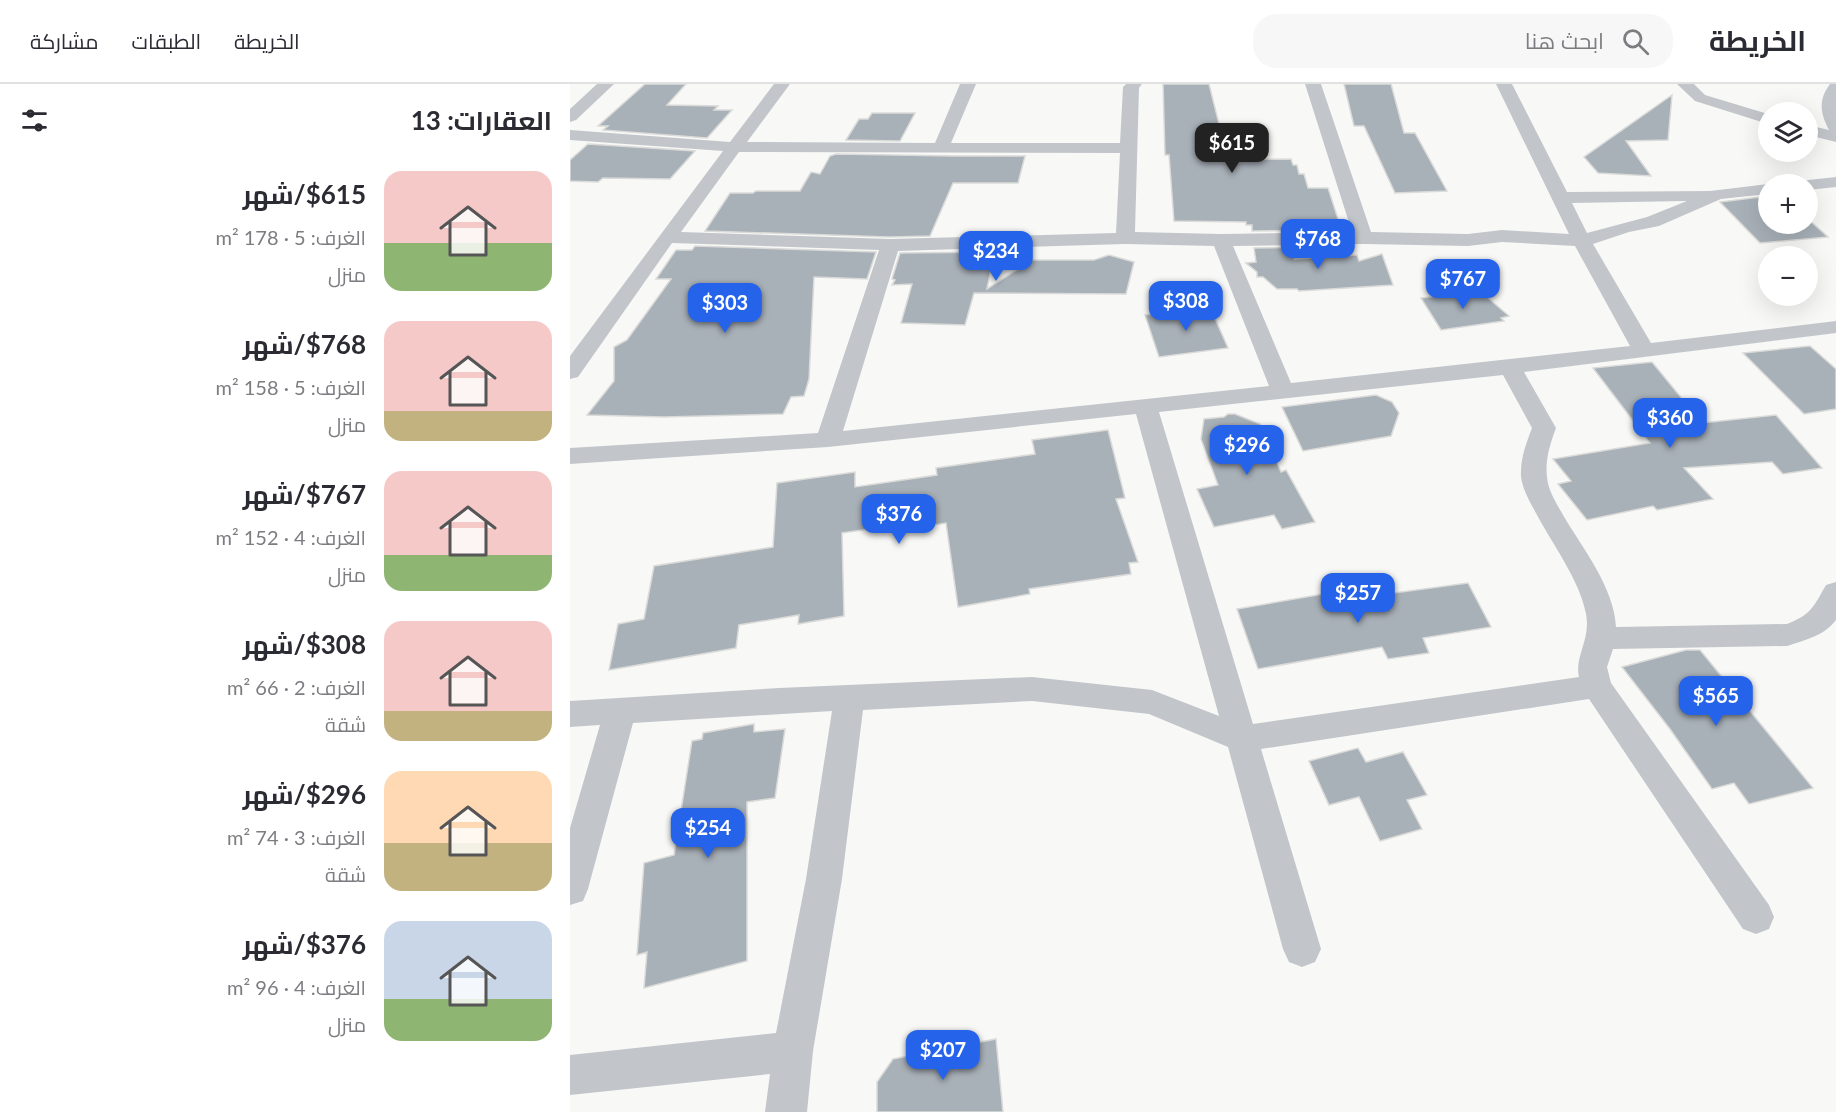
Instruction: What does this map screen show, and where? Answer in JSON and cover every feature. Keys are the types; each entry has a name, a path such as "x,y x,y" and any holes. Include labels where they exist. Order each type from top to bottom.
{"street":[{"path":"570,117 606,84"},
{"path":"570,372 667,237 782,84"},
{"path":"940,149 968,84"},
{"path":"1125,238 1131,87 1134,84"},
{"path":"1313,84 1363,238"},
{"path":"1504,84 1582,242 1643,349"},
{"path":"1685,84 1700,98 1758,116"},
{"path":"1836,86 1831,92 1827,106 1836,129"},
{"path":"1818,132 1836,137"},
{"path":"570,135 734,147 1128,148"},
{"path":"1818,184 1836,182"},
{"path":"1561,198 1718,194 1758,190"},
{"path":"667,237 890,245 1125,238 1468,240 1502,236 1582,242 1625,227 1652,222 1718,194"},
{"path":"1221,240 1282,389"},
{"path":"828,440 890,245"},
{"path":"570,456 828,440 1282,389 1510,367 1836,327"},
{"path":"1510,367 1544,428 1535,453 1534,478 1540,497 1594,592 1601,615 1602,638 1592,667 1597,686 1756,917"},
{"path":"1145,405 1302,949"},
{"path":"1602,638 1787,635 1810,628 1829,610 1836,592"},
{"path":"570,714 793,698 849,699 1032,689 1152,702 1241,739 1597,686"},
{"path":"786,1112 793,1051 824,879 849,699"},
{"path":"570,889 620,712"},
{"path":"570,1075 793,1051"}],"building":[{"path":"645,84 686,84 667,105 718,106 714,110 732,110 707,138 603,130 608,126 598,126"},
{"path":"1163,84 1209,84 1228,160 1291,159 1293,165 1297,165 1299,174 1304,174 1308,188 1328,188 1338,219 1326,230 1252,231 1252,225 1246,225 1246,222 1174,221 1169,155 1165,155"},
{"path":"1344,84 1391,84 1404,133 1415,133 1447,191 1395,193 1364,126 1354,126"},
{"path":"1672,95 1668,140 1626,141 1651,176 1598,173 1584,157"},
{"path":"872,113 915,113 900,141 846,140 859,119 868,119"},
{"path":"588,144 695,151 670,179 603,178 598,182 570,181 570,160"},
{"path":"836,154 1025,156 1018,183 953,183 930,236 890,237 705,231 730,193 800,191 811,172 820,174 830,156"},
{"path":"1758,197 1758,234 1818,234 1818,228 1828,237 1760,243 1720,202"},
{"path":"695,246 876,252 867,279 814,277 809,379 804,396 791,397 783,414 664,417 587,415 614,381 614,347 627,340 671,279 656,279 676,250 692,250"},
{"path":"1308,247 1295,259 1357,255 1359,261 1382,254 1393,285 1299,291 1297,289 1277,289 1263,277 1257,277 1257,272 1246,263 1256,262 1254,248"},
{"path":"994,252 987,289 1032,260 1094,260 1109,255 1134,262 1126,294 974,293 965,325 901,323 912,284 892,285 900,253"},
{"path":"1480,291 1509,316 1501,318 1504,321 1441,330 1421,298"},
{"path":"1210,307 1228,348 1159,357 1145,315"},
{"path":"1810,346 1836,369 1836,409 1804,414 1743,353"},
{"path":"1652,362 1702,423 1776,415 1822,468 1783,474 1772,462 1684,468 1713,499 1657,510 1653,506 1587,520 1558,484 1571,481 1553,459 1650,443 1593,368"},
{"path":"1376,395 1392,402 1399,413 1391,436 1303,451 1282,407"},
{"path":"1228,414 1235,414 1260,424 1281,472 1286,470 1315,522 1282,529 1274,515 1214,527 1197,489 1218,485 1201,439 1204,419 1224,417"},
{"path":"1108,430 1125,498 1116,499 1138,562 1129,563 1131,574 1029,589 1030,594 958,607 946,523 897,531 897,525 842,533 844,616 798,624 799,615 739,625 736,648 609,670 618,624 644,619 654,566 773,547 777,483 855,472 855,487 937,475 936,468 1035,454 1032,440"},
{"path":"1468,583 1491,627 1423,638 1429,653 1388,659 1382,647 1258,669 1237,609 1352,589 1357,598"},
{"path":"1686,650 1700,650 1813,788 1749,804 1734,783 1712,789 1670,729 1622,667"},
{"path":"754,724 754,732 785,729 775,798 747,802 747,961 644,988 647,952 637,955 644,863 674,855 692,741 702,739 703,733"},
{"path":"1358,748 1366,762 1403,752 1427,795 1407,800 1422,829 1380,841 1359,797 1329,805 1309,761"},
{"path":"996,1039 1003,1112 877,1112 877,1082 893,1059"}]}
